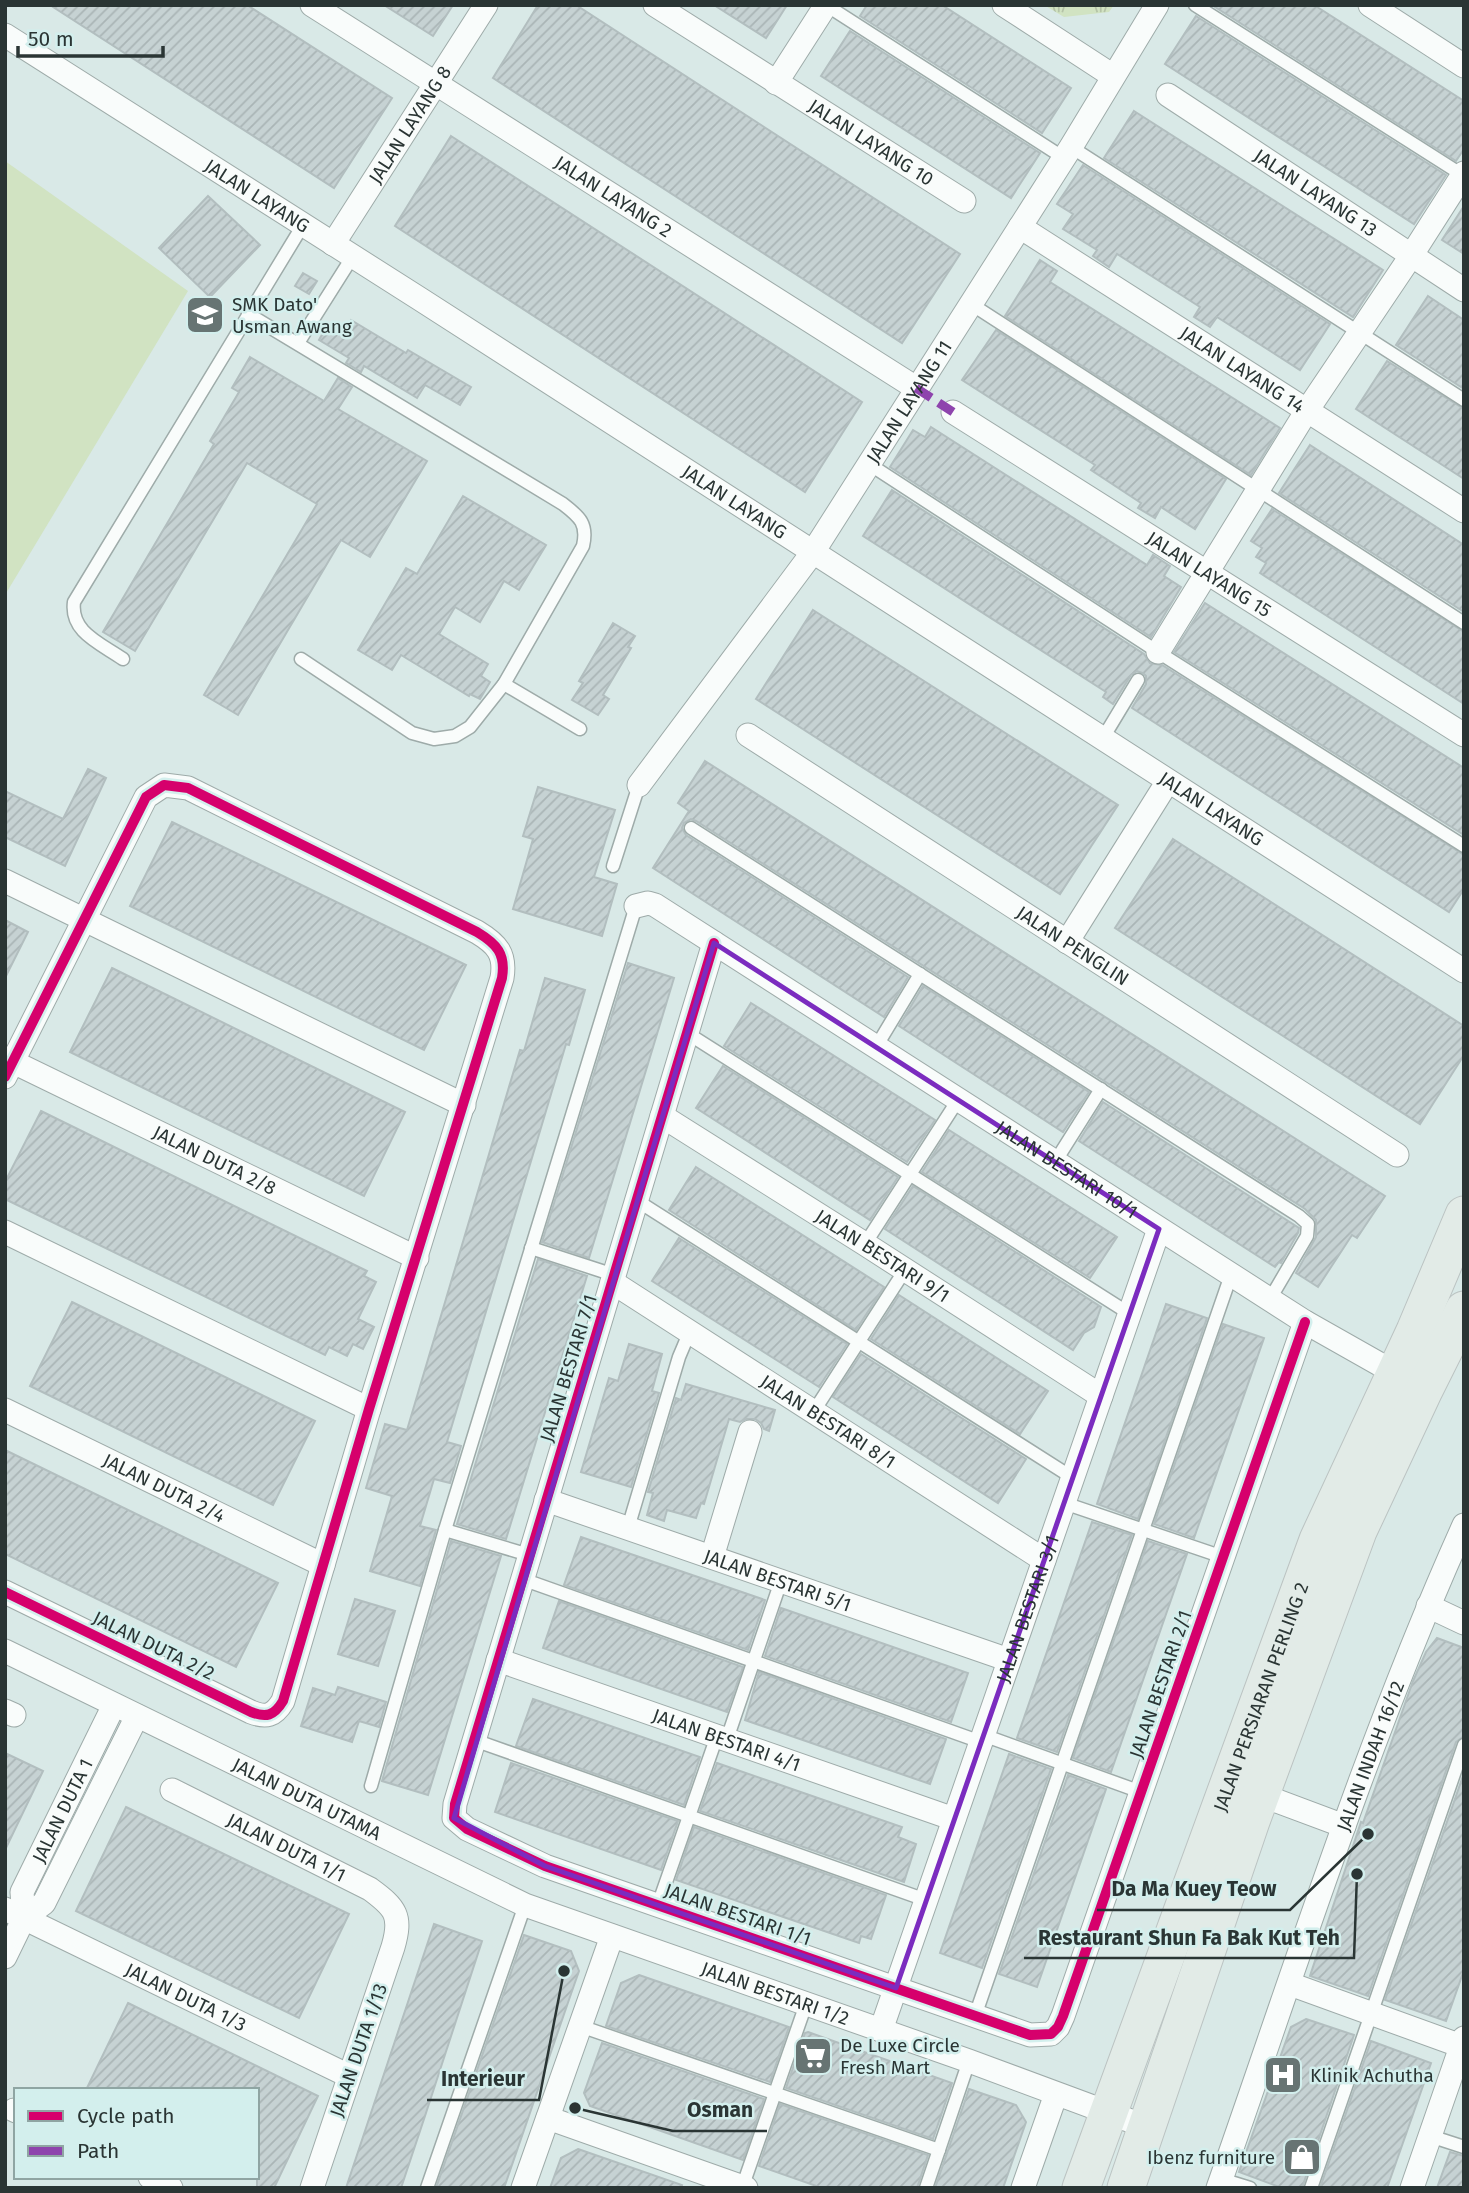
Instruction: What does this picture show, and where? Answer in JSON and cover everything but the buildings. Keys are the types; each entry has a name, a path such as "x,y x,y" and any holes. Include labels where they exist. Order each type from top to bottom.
{"main road":[{"name":"JALAN PERSIARAN PERLING 2","path":"1126,2188 1261,1795 1358,1531 1464,1215"},
{"name":"JALAN PERSIARAN PERLING 2","path":"1081,2188 1318,1540 1409,1381 1464,1310"}],"street":[{"name":"JALAN LAYANG 2","path":"312,5 916,388"},
{"name":"JALAN LAYANG 8","path":"343,250 436,85 486,5"},
{"name":"JALAN LAYANG 10","path":"655,5 964,201"},
{"path":"776,83 826,5"},
{"path":"1004,5 1113,76"},
{"name":"JALAN LAYANG 11","path":"639,785 813,552 1068,153 1157,5"},
{"path":"1370,5 1464,66"},
{"name":"JALAN LAYANG","path":"8,43 343,250 1168,780 1462,965"},
{"name":"JALAN LAYANG 13","path":"1168,95 1464,290"},
{"path":"1158,652 1306,412 1361,333 1463,175"},
{"name":"JALAN LAYANG 14","path":"1020,227 1464,511"},
{"name":"JALAN LAYANG 15","path":"953,412 1464,736"},
{"name":"JALAN PENGLIN","path":"748,735 1397,1155"},
{"path":"1067,942 1168,780"},
{"path":"8,1066 146,797 164,785 188,788 492,941 502,953 505,965 323,1565"},
{"path":"5,881 464,1105"},
{"name":"JALAN BESTARI 10/1","path":"635,906 648,903 655,905 1305,1322 1409,1381"},
{"name":"JALAN BESTARI 7/1","path":"455,1804 714,943"},
{"name":"JALAN DUTA 2/8","path":"8,1066 417,1258"},
{"name":"JALAN BESTARI 9/1","path":"662,1116 1101,1396"},
{"name":"JALAN BESTARI 3/1","path":"881,2030 1159,1229"},
{"path":"5,1231 369,1409"},
{"name":"JALAN BESTARI 8/1","path":"613,1278 690,1331 1044,1560"},
{"name":"JALAN BESTARI 2/1","path":"1030,2035 1051,2034 1063,2016 1305,1322"},
{"name":"JALAN DUTA 2/4","path":"5,1410 323,1565"},
{"path":"712,1557 750,1432"},
{"name":"JALAN BESTARI 5/1","path":"546,1500 1009,1660"},
{"name":"JALAN INDAH 16/12","path":"1220,2183 1344,1826 1427,1606 1464,1525"},
{"name":"JALAN DUTA 2/2","path":"5,1592 261,1716 271,1715 283,1701 323,1565"},
{"path":"1427,1606 1464,1623"},
{"name":"JALAN DUTA UTAMA","path":"5,1651 525,1905 612,1936"},
{"name":"JALAN BESTARI 4/1","path":"498,1660 954,1819"},
{"name":"JALAN DUTA 1","path":"5,1957 22,1892 114,1705"},
{"name":"JALAN DUTA 1","path":"15,1914 44,1903 137,1716"},
{"name":"JALAN DUTA 1/1","path":"172,1790 370,1889 386,1900 396,1912"},
{"path":"1261,1795 1344,1826"},
{"name":"JALAN BESTARI 1/1","path":"455,1804 454,1818 460,1824 545,1866 1030,2035"},
{"name":"JALAN DUTA 1/13","path":"312,2188 393,1947 398,1929 396,1912"},
{"name":"JALAN DUTA 1/3","path":"15,1914 349,2076"},
{"path":"523,2188 612,1936"},
{"name":"JALAN BESTARI 1/2","path":"612,1936 1056,2094"},
{"path":"1290,1984 1463,2044 1412,2188"},
{"path":"1023,2188 1056,2094 1147,2127"},
{"path":"548,2118 743,2187"},
{"path":"154,2179 171,2188"}],"lane":[{"path":"826,5 1361,333 1464,400"},
{"path":"1195,5 1463,175"},
{"path":"123,659 79,628 72,615 74,601 303,225"},
{"path":"298,343 343,250"},
{"path":"971,304 1464,623"},
{"path":"248,314 563,504 576,514 586,534 583,546 504,684 470,727 455,736 434,739 412,733 301,659"},
{"path":"869,464 1464,846"},
{"path":"1103,738 1138,680"},
{"path":"504,684 580,729"},
{"path":"613,866 639,785"},
{"path":"691,828 1299,1216 1308,1224 1307,1236 1270,1299"},
{"path":"371,1786 445,1530 635,906"},
{"path":"876,1047 920,974"},
{"path":"687,1033 1129,1314"},
{"path":"1055,1162 1101,1089"},
{"path":"865,1244 958,1100"},
{"path":"636,1200 1073,1478"},
{"path":"531,1248 613,1278"},
{"path":"814,1411 905,1270"},
{"path":"975,2016 1231,1275"},
{"path":"628,1528 679,1357 690,1331"},
{"path":"1064,1503 1223,1557"},
{"path":"445,1530 529,1555"},
{"path":"523,1579 754,1661 1141,1792"},
{"path":"659,1905 689,1816 754,1661 781,1581"},
{"path":"474,1740 926,1900"},
{"path":"1311,2188 1464,1745"},
{"path":"427,2188 525,1905"},
{"path":"743,2187 806,2004"},
{"path":"580,2026 939,2150"},
{"path":"926,2188 969,2062"},
{"path":"1430,2136 1464,2147"},
{"path":"1220,2183 1250,2188"}],"highlighted area":[{"path":"714,943 1159,1229 896,1988 545,1866 454,1818"}],"green space":[{"path":"1044,5 1114,5 1109,12 1064,17"},
{"path":"5,161 188,291 5,595"}],"marked path":[{"path":"916,388 953,412"}],"cycle path":[{"path":"5,1077 146,797 164,785 188,788 477,932 495,946 503,962 502,978 280,1706 269,1714 251,1712 5,1592"},
{"path":"714,943 455,1804 454,1818 467,1829 545,1866 1030,2035 1051,2034 1063,2016 1305,1322"}],"place":[{"name":"SMK Dato' Usman Awang","path":"205,315"},
{"name":"Da Ma Kuey Teow","path":"1368,1834"},
{"name":"Restaurant Shun Fa Bak Kut Teh","path":"1357,1874"},
{"name":"Interieur","path":"564,1971"},
{"name":"De Luxe Circle Fresh Mart","path":"813,2056"},
{"name":"Klinik Achutha","path":"1283,2075"},
{"name":"Osman","path":"575,2108"},
{"name":"Ibenz furniture","path":"1302,2157"}]}
